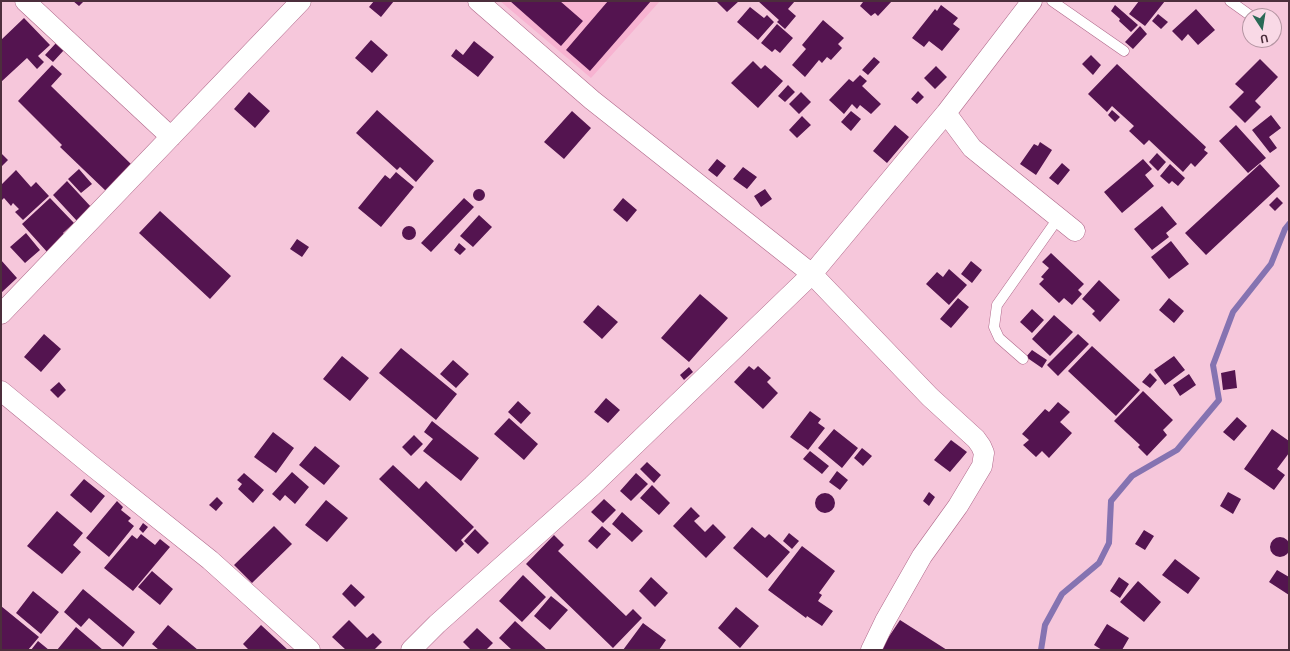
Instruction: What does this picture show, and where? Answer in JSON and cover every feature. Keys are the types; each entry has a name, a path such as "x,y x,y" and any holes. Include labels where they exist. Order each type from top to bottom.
{"street":[{"path":"25,1 171,137"},
{"path":"1,314 302,1"},
{"path":"478,1 592,100 812,274 930,397 976,439 981,446 984,453 982,466 958,506 922,556 885,621 871,650"},
{"path":"411,650 437,624 592,486 812,274 946,113 1032,1"},
{"path":"946,113 972,148 1075,231"},
{"path":"1,391 210,560 310,650"}],"lane":[{"path":"1052,1 1124,51"},
{"path":"1230,1 1242,10"},
{"path":"1022,359 999,338 994,327 996,305 1059,217"}],"shaded area":[{"path":"500,1 660,1 591,78"}],"building":[{"path":"73,1 84,1 79,6"},
{"path":"374,1 394,1 381,17 369,7"},
{"path":"510,1 560,1 583,21 561,46"},
{"path":"608,1 651,1 590,71 566,50"},
{"path":"716,1 739,1 727,12"},
{"path":"758,1 795,1 788,9 796,16 785,29 777,22 779,20"},
{"path":"862,1 892,1 878,16 875,13 871,16 860,6 863,2"},
{"path":"1139,1 1165,1 1145,26 1129,14"},
{"path":"941,5 958,18 953,24 960,29 942,51 929,41 924,47 912,38 935,9 937,11"},
{"path":"1115,5 1138,25 1131,32 1111,11"},
{"path":"750,7 764,18 767,15 774,22 758,40 737,22"},
{"path":"1196,9 1215,30 1198,45 1188,34 1182,41 1172,31"},
{"path":"1158,14 1168,22 1161,29 1152,21"},
{"path":"24,18 50,45 38,56 44,62 37,69 27,58 1,82 1,40"},
{"path":"823,20 844,38 838,44 842,48 831,60 827,57 822,63 819,60 805,77 792,65 806,49 802,45"},
{"path":"777,24 793,38 780,53 775,49 772,52 761,43"},
{"path":"1140,26 1147,34 1133,49 1125,42"},
{"path":"371,40 388,55 372,73 355,58"},
{"path":"474,41 494,57 478,77 451,56 456,49 463,55"},
{"path":"56,43 64,50 53,62 45,55"},
{"path":"1091,55 1101,65 1093,75 1082,64"},
{"path":"874,57 880,62 868,75 862,70"},
{"path":"1260,59 1278,77 1255,101 1261,107 1245,123 1229,107 1244,92 1235,84"},
{"path":"753,61 761,69 765,65 783,81 758,108 731,83"},
{"path":"1117,64 1206,147 1204,150 1208,153 1195,167 1191,163 1183,172 1149,140 1144,145 1129,131 1134,126 1112,106 1107,112 1088,94"},
{"path":"52,65 62,74 51,86 132,165 107,192 60,147 62,145 18,101"},
{"path":"936,66 947,77 935,89 924,78"},
{"path":"860,75 867,81 862,86 881,104 871,114 860,105 857,109 852,104 844,114 829,100 849,79 853,82"},
{"path":"788,85 795,92 785,102 778,96"},
{"path":"918,91 924,97 917,104 911,99"},
{"path":"249,92 270,111 255,128 234,109"},
{"path":"801,92 811,102 799,114 789,104"},
{"path":"377,110 434,161 416,182 400,167 397,170 356,133"},
{"path":"1112,110 1120,117 1115,122 1108,115"},
{"path":"572,111 591,128 564,159 544,142"},
{"path":"851,111 861,119 851,131 841,122"},
{"path":"1271,115 1281,128 1269,137 1277,148 1270,153 1252,130"},
{"path":"802,116 811,125 797,138 789,130"},
{"path":"895,125 909,137 887,163 873,151"},
{"path":"1236,125 1266,158 1248,173 1219,141"},
{"path":"1040,142 1052,150 1036,175 1020,164 1034,144 1038,146"},
{"path":"1,153 8,160 1,167"},
{"path":"1157,153 1166,162 1158,171 1149,162"},
{"path":"717,159 726,166 717,177 708,170"},
{"path":"1143,159 1152,169 1145,175 1154,186 1122,213 1104,192"},
{"path":"1062,163 1070,170 1058,185 1049,178"},
{"path":"1170,164 1185,178 1178,186 1172,181 1169,184 1160,176"},
{"path":"1260,164 1280,186 1206,255 1185,233"},
{"path":"743,167 757,177 747,189 733,179"},
{"path":"79,169 92,184 81,193 68,179"},
{"path":"16,170 31,187 36,182 49,196 23,220 15,212 19,209 13,203 11,206 4,198 1,201 1,185"},
{"path":"396,172 414,187 381,227 358,208 385,175 390,179"},
{"path":"67,181 92,208 77,221 53,195"},
{"path":"479,189 483,191 485,195 483,199 479,201 475,199 473,195 475,191"},
{"path":"765,189 772,199 761,207 754,196"},
{"path":"1277,197 1283,203 1275,211 1269,205"},
{"path":"50,198 74,223 63,233 66,236 48,253 22,224"},
{"path":"464,198 474,207 431,252 421,243"},
{"path":"623,198 637,210 627,222 613,210"},
{"path":"1162,206 1177,224 1166,233 1169,237 1152,250 1134,229"},
{"path":"160,211 231,276 210,299 139,233"},
{"path":"479,215 492,227 473,247 460,236"},
{"path":"406,226 412,226 416,230 416,236 412,240 406,240 402,236 402,230"},
{"path":"26,233 40,250 25,263 10,247"},
{"path":"297,239 309,247 302,257 290,249"},
{"path":"1171,241 1189,264 1169,279 1151,257"},
{"path":"459,243 466,249 460,255 454,250"},
{"path":"1051,253 1084,284 1078,290 1082,294 1072,305 1064,298 1059,303 1039,284 1044,279 1041,277 1049,268 1042,262"},
{"path":"1,260 17,278 1,293"},
{"path":"971,261 982,270 972,283 961,274"},
{"path":"949,269 967,285 949,305 926,284 937,272 943,277"},
{"path":"1099,280 1120,300 1100,322 1092,314 1095,311 1082,299"},
{"path":"700,294 728,318 689,362 661,338"},
{"path":"958,298 969,307 951,328 940,319"},
{"path":"1169,298 1184,311 1174,323 1159,310"},
{"path":"598,305 618,322 602,339 583,322"},
{"path":"1032,309 1044,320 1032,333 1020,322"},
{"path":"1054,315 1073,332 1050,356 1032,339"},
{"path":"44,334 61,349 41,372 24,357"},
{"path":"1078,334 1089,344 1058,376 1047,365"},
{"path":"1092,346 1140,390 1116,416 1068,371"},
{"path":"401,348 457,394 436,420 379,373"},
{"path":"1032,350 1047,360 1042,368 1026,357"},
{"path":"342,356 369,378 350,401 323,379"},
{"path":"1174,356 1185,370 1165,385 1154,370"},
{"path":"453,360 469,374 456,388 440,374"},
{"path":"749,366 754,370 758,366 771,378 767,382 778,393 763,409 734,382"},
{"path":"689,367 693,372 684,380 680,375"},
{"path":"1235,370 1237,388 1223,390 1221,373"},
{"path":"1150,373 1157,380 1150,388 1142,382"},
{"path":"1189,374 1196,385 1180,396 1173,385"},
{"path":"59,382 66,390 58,398 50,390"},
{"path":"1143,391 1173,420 1163,430 1167,435 1147,456 1138,447 1140,445 1114,421"},
{"path":"606,398 620,410 608,423 594,412"},
{"path":"518,401 531,413 521,424 508,412"},
{"path":"1058,402 1070,412 1060,422 1072,433 1049,458 1042,451 1036,457 1023,445 1029,440 1022,434 1045,409 1049,412"},
{"path":"810,411 821,419 818,423 825,428 808,450 790,437"},
{"path":"1237,417 1247,426 1234,441 1223,432"},
{"path":"509,418 538,444 524,460 494,434"},
{"path":"432,421 479,458 461,481 423,451 433,439 424,432"},
{"path":"834,429 858,448 842,468 818,448"},
{"path":"1272,429 1289,441 1289,453 1277,469 1285,475 1274,490 1244,469"},
{"path":"273,432 294,448 276,473 254,457"},
{"path":"414,435 423,444 411,456 402,447"},
{"path":"951,440 967,452 950,472 934,460"},
{"path":"315,446 340,466 324,485 299,465"},
{"path":"862,448 872,456 863,466 854,458"},
{"path":"810,451 829,466 822,474 803,459"},
{"path":"647,462 661,475 654,483 640,469"},
{"path":"393,465 419,489 426,481 474,527 461,540 464,544 456,552 379,479"},
{"path":"837,471 848,480 840,490 829,482"},
{"path":"292,472 309,487 295,504 285,495 280,501 272,494"},
{"path":"244,473 264,490 253,503 238,489 242,484 237,480"},
{"path":"636,473 648,484 631,501 620,491"},
{"path":"84,479 105,496 91,513 70,495"},
{"path":"652,485 670,503 659,515 640,498"},
{"path":"929,492 935,497 929,506 923,501"},
{"path":"1228,492 1241,499 1233,514 1220,506"},
{"path":"821,493 829,493 835,499 835,507 829,513 821,513 815,507 815,499"},
{"path":"217,497 223,503 216,511 209,505"},
{"path":"604,499 616,510 603,523 591,512"},
{"path":"326,500 348,518 327,542 305,525"},
{"path":"117,501 123,507 121,510 131,518 128,521 134,526 109,557 86,538"},
{"path":"691,507 700,516 694,521 705,532 713,524 726,537 706,558 673,526"},
{"path":"57,511 83,533 73,545 81,552 62,574 27,546"},
{"path":"622,512 643,531 632,542 612,524"},
{"path":"143,523 148,527 143,533 139,529"},
{"path":"274,526 292,544 252,583 234,565"},
{"path":"602,526 611,534 597,549 588,541"},
{"path":"752,527 765,538 769,534 790,552 767,578 733,548"},
{"path":"475,529 489,543 478,554 464,541"},
{"path":"1144,530 1154,536 1145,550 1135,544"},
{"path":"789,533 799,541 792,549 783,541"},
{"path":"141,534 155,545 160,539 170,547 133,591 104,568 132,535 137,539"},
{"path":"554,535 564,545 558,551 626,616 633,609 642,618 613,648 526,564"},
{"path":"1280,537 1287,540 1290,547 1287,554 1280,557 1273,554 1270,547 1273,540"},
{"path":"802,546 835,571 819,593 822,595 818,601 833,611 822,626 807,616 806,618 768,590"},
{"path":"1175,559 1200,578 1188,594 1162,575"},
{"path":"1277,570 1289,577 1289,595 1269,582"},
{"path":"152,571 173,589 160,605 138,587"},
{"path":"523,575 546,597 522,622 499,601"},
{"path":"651,577 668,593 655,607 639,591"},
{"path":"1119,577 1129,584 1120,598 1110,591"},
{"path":"1138,581 1161,602 1144,622 1120,602"},
{"path":"351,584 365,597 355,607 342,594"},
{"path":"83,589 135,632 123,647 89,618 81,627 64,612"},
{"path":"33,591 59,612 41,634 16,613"},
{"path":"551,596 568,610 550,630 534,616"},
{"path":"1,606 39,637 28,650 1,650"},
{"path":"736,607 759,626 740,648 718,628"},
{"path":"349,620 367,638 373,633 382,642 374,650 346,650 332,637"},
{"path":"900,620 947,650 880,650"},
{"path":"515,621 547,650 512,650 499,638"},
{"path":"643,623 666,640 659,650 623,650"},
{"path":"1107,624 1129,638 1122,650 1102,650 1094,645"},
{"path":"168,625 198,650 159,650 152,644"},
{"path":"261,625 288,650 249,650 243,644"},
{"path":"76,627 103,650 57,650"},
{"path":"477,628 493,643 486,650 471,650 463,642"},
{"path":"38,641 49,650 31,650"}],"waterway":[{"path":"1041,650 1045,625 1062,594 1099,563 1109,543 1111,501 1132,476 1177,450 1219,400 1213,365 1233,312 1271,264 1285,229 1289,224"}]}
